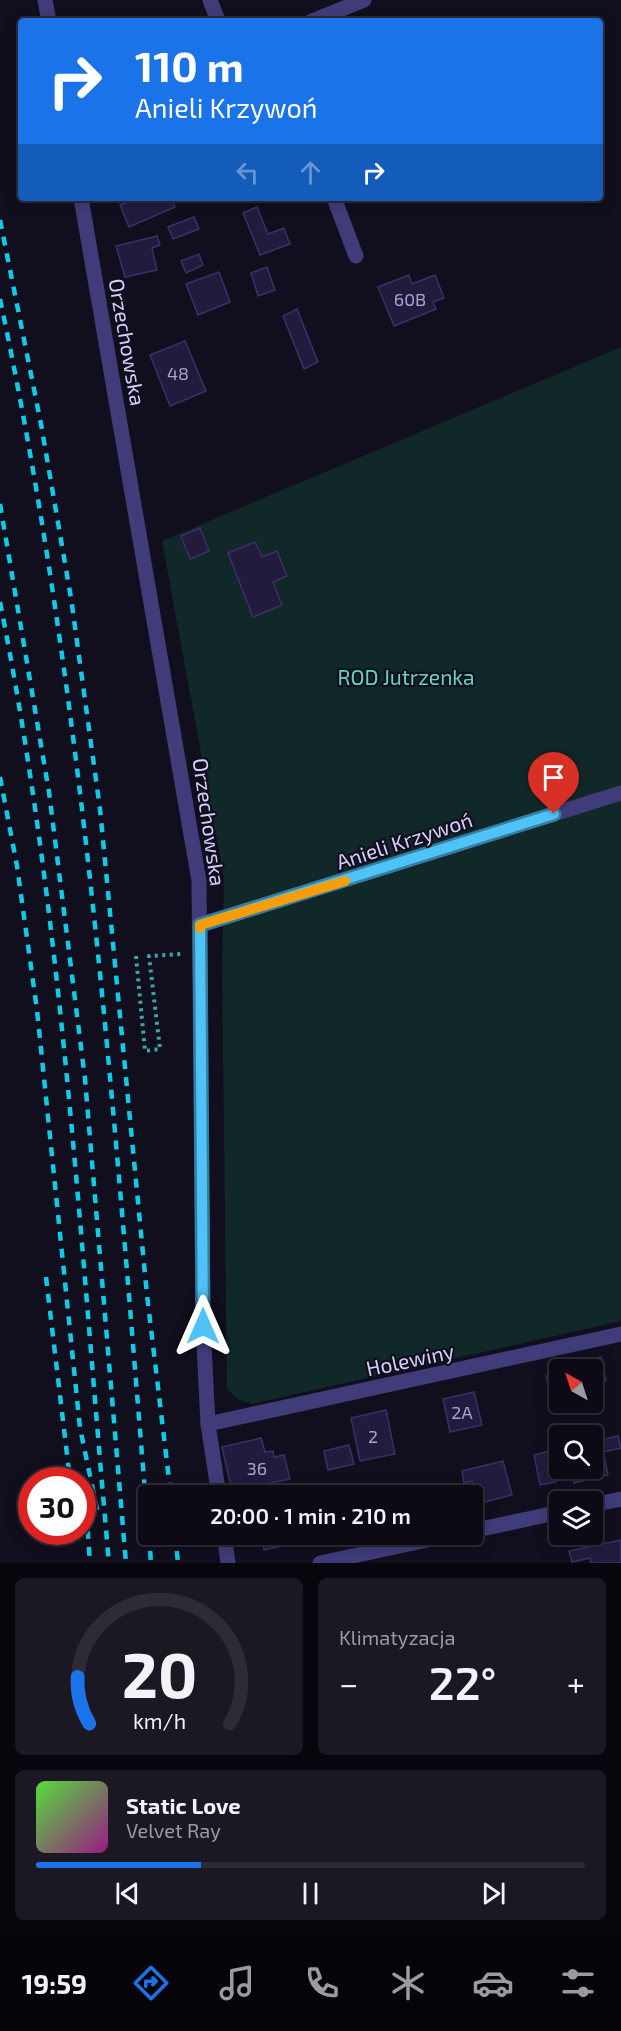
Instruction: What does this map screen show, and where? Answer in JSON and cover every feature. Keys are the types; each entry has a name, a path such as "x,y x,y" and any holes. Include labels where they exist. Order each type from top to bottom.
{"street":[{"path":"45,0 48,18"},
{"path":"210,0 217,18"},
{"path":"319,18 364,0"},
{"name":"Orzechowska","path":"82,201 189,811 199,881 203,1326 208,1424 217,1485"},
{"path":"335,201 356,256"},
{"name":"Anieli Krzywoń","path":"200,925 621,793"},
{"name":"Holewiny","path":"208,1424 621,1334"},
{"path":"603,1503 621,1499"},
{"path":"483,1529 549,1514"},
{"path":"226,1545 228,1563"},
{"path":"321,1563 404,1545"}],"path":[{"path":"136,957 145,1051 160,1049 149,956 200,952"}],"green space":[{"name":"ROD Jutrzenka","path":"621,347 621,1321 252,1404 239,1400 227,1389 222,966 224,878 162,541"}],"building":[{"path":"131,201 172,201 175,207 129,227 120,205"},
{"path":"257,207 268,234 284,228 290,244 260,255 243,213"},
{"path":"194,217 199,229 173,239 168,227"},
{"path":"157,236 160,245 152,248 157,270 125,277 116,246"},
{"path":"199,254 203,265 186,273 181,261"},
{"path":"267,267 275,290 258,296 251,273"},
{"path":"219,272 230,302 198,315 186,284"},
{"path":"409,275 412,284 435,275 444,298 433,302 436,309 394,326 378,287"},
{"path":"297,309 318,362 304,369 283,316"},
{"path":"185,341 206,391 170,406 150,355"},
{"path":"200,528 209,551 190,559 181,536"},
{"path":"255,542 262,557 277,551 287,576 273,582 282,605 253,617 228,553"},
{"path":"603,1367 606,1381 603,1382"},
{"path":"474,1392 482,1425 450,1432 443,1399"},
{"path":"386,1410 395,1454 360,1461 351,1418"},
{"path":"618,1436 621,1448 603,1452 603,1439"},
{"path":"261,1438 265,1452 273,1451 274,1457 284,1455 290,1479 261,1485 231,1485 222,1447"},
{"path":"349,1445 354,1464 328,1470 324,1451"},
{"path":"549,1451 549,1479 555,1479 556,1482 540,1485 534,1455"},
{"path":"603,1452 608,1475 603,1476"},
{"path":"503,1461 512,1495 483,1502 483,1485 473,1485 472,1481 464,1483 462,1471"},
{"path":"573,1479 591,1479 574,1483"},
{"path":"621,1540 621,1563 591,1563 590,1558 572,1562 569,1551"},
{"path":"263,1545 286,1545 264,1550"}],"railway":[{"path":"0,220 41,424 71,598 100,809 147,1295 170,1485"},
{"path":"0,299 30,451 55,604 76,757 109,1065 145,1485"},
{"path":"0,504 49,792 85,1079 126,1563"},
{"path":"0,602 22,721 55,961 109,1563"},
{"path":"0,777 17,866 37,1010 80,1428 98,1514"},
{"path":"46,1277 68,1467"},
{"path":"89,1545 90,1563"},
{"path":"150,1545 151,1563"},
{"path":"176,1545 178,1563"}],"slow traffic":[{"path":"200,928 200,925 345,881"}],"route":[{"path":"203,1326 200,925 254,910 554,814"}]}
